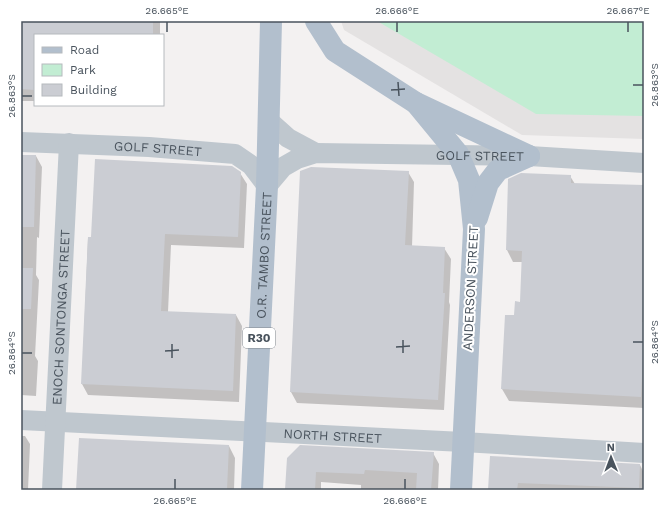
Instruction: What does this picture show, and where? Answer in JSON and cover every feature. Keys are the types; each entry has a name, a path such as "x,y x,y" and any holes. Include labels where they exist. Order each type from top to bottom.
{"main road":[{"name":"O.R. TAMBO STREET","path":"252,490 267,186 271,21"},
{"path":"316,21 335,51 416,104 528,156"},
{"name":"ANDERSON STREET","path":"416,104 458,154 470,180 474,229 461,490"},
{"path":"474,229 488,184 498,170 528,156"}],"street":[{"name":"GOLF STREET","path":"269,121 288,138 316,153"},
{"name":"GOLF STREET","path":"21,142 149,147 235,154 251,165 267,186 283,167 297,159 316,153 528,156 644,163"},
{"name":"ENOCH SONTONGA STREET","path":"52,490 69,144"},
{"name":"NORTH STREET","path":"21,420 463,442 644,453"}],"shaded area":[{"path":"341,21 644,21 644,139 522,135 344,30"}],"green space":[{"path":"377,21 644,21 644,116 536,114"}],"building":[{"path":"21,21 153,21 153,34 34,34 34,90 21,89"},
{"path":"21,155 36,155 34,227 21,227"},
{"path":"95,159 232,166 241,172 238,237 165,234 161,311 236,314 233,391 81,384 88,237 91,237"},
{"path":"311,167 409,171 405,245 445,247 443,293 445,293 438,400 290,392 300,171"},
{"path":"521,173 571,175 571,183 644,185 644,276 642,322 644,322 644,335 641,397 501,389 505,315 514,315 515,301 520,302 522,251 506,250 508,179"},
{"path":"21,268 33,268 31,309 21,309"},
{"path":"79,438 229,445 227,490 76,490"},
{"path":"300,445 434,452 431,490 416,490 417,473 365,470 364,474 316,472 315,490 285,490 287,458"},
{"path":"490,456 640,464 639,488 518,483 517,490 488,490"}]}
